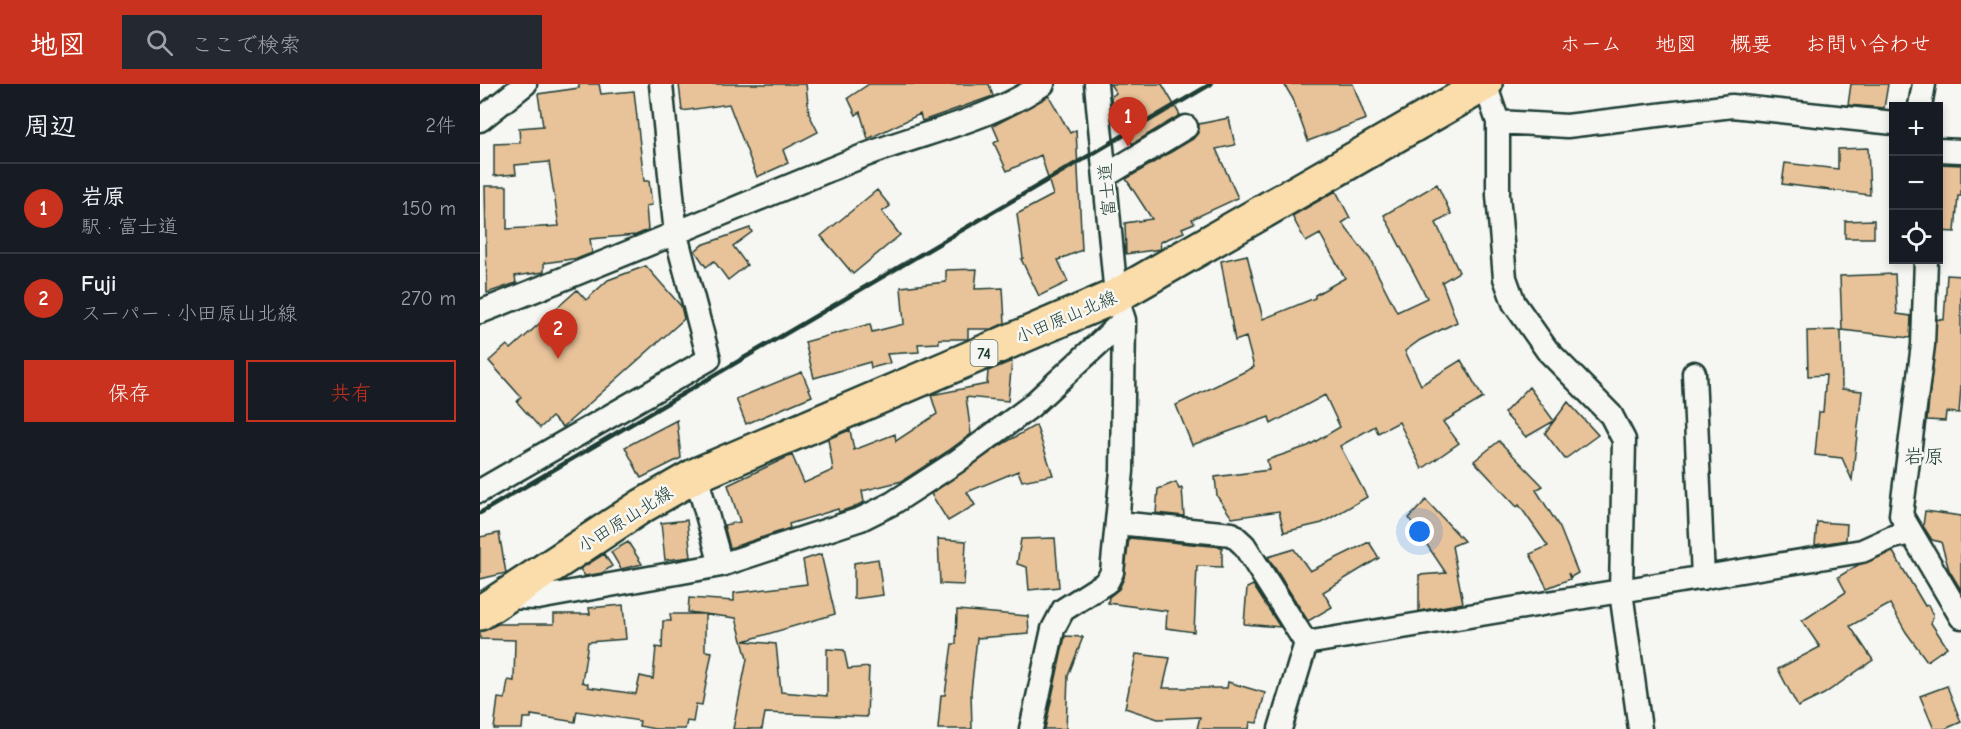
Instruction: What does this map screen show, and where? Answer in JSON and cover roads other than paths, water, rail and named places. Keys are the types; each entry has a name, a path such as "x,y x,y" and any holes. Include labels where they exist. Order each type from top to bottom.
{"main road":[{"name":"小田原山北線","path":"491,605 642,506 696,475 1120,308 1485,84"}],"street":[{"path":"480,120 525,84"},
{"path":"480,491 710,359 676,235 661,84"},
{"path":"480,312 676,235 866,155 990,114 1043,84"},
{"name":"富士道","path":"1031,729 1053,629 1063,610 1107,582 1112,572 1117,523 1122,471 1120,308 1096,84"},
{"path":"1485,84 1498,122 1499,207 1505,278 1514,303 1547,350 1611,415 1624,440 1621,592 1640,729"},
{"path":"1921,102 1924,84"},
{"path":"1498,122 1568,126 1732,106 1889,123"},
{"path":"1105,176 1186,127"},
{"path":"1943,150 1961,151"},
{"path":"1926,264 1923,345 1901,515 1961,617"},
{"path":"491,605 721,565 839,527 893,503 956,462 1029,407 1120,308"},
{"path":"1694,373 1703,578"},
{"path":"696,475 721,565"},
{"path":"1117,523 1232,534 1244,545 1306,644 1280,729"},
{"path":"1306,644 1862,551 1893,537 1911,533"}],"railway":[{"path":"480,513 1211,84"}],"place":[{"name":"岩原","path":"1128,147"},
{"name":"Fuji","path":"558,359"}],"district":[{"name":"岩原","path":"1924,456"}]}
